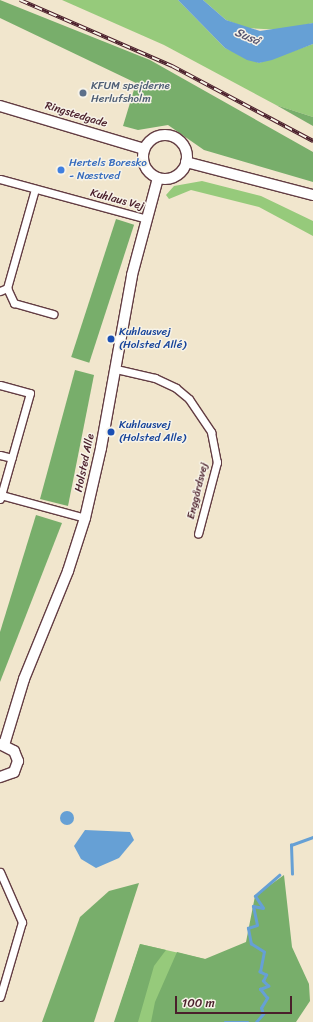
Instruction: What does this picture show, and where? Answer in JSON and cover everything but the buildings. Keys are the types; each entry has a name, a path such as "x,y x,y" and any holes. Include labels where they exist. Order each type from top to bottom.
{"street":[{"name":"Ringstedgade","path":"0,106 144,149"},
{"path":"175,137 185,147 186,162 172,178 158,178 147,170 144,149 153,138 175,137"},
{"path":"186,162 313,195"},
{"name":"Holsted Alle","path":"2,745 24,679 68,571 84,518 116,369 132,275 158,178"},
{"name":"Kuhlaus Vej","path":"0,179 147,219"},
{"path":"35,189 7,288 14,303 53,314"},
{"path":"0,292 7,288"},
{"name":"Enggårdsvej","path":"116,369 155,378 176,388 193,405 211,432 217,467 198,534"},
{"path":"0,385 30,393 1,497 84,518"},
{"path":"0,455 12,458"},
{"path":"0,777 14,772 18,761 14,750 2,745"},
{"path":"0,872 22,922 0,997"}],"green space":[{"path":"0,0 150,60 313,152 313,182 204,150 168,125 138,130 123,126 136,83 0,18"},
{"path":"62,0 178,0 225,48 259,63 313,44 313,117 276,105 164,45"},
{"path":"203,0 313,0 313,23 283,30 247,28 226,20"},
{"path":"276,105 313,117 313,126"},
{"path":"202,181 261,196 313,221 313,236 259,207 191,190 169,199 166,195 174,186"},
{"path":"116,219 134,225 89,363 71,357"},
{"path":"75,370 94,375 68,506 40,499"},
{"path":"36,515 62,523 0,682 0,632"},
{"path":"284,875 292,947 309,984 310,1001 296,1022 151,1022 155,1002 177,952 205,959 246,942 255,896"},
{"path":"139,883 94,1022 42,1022 80,917 109,891"},
{"path":"140,944 205,959 194,1022 115,1022"},
{"path":"140,944 166,950 154,966 138,1022 114,1022"}],"water":[{"name":"Suså","path":"178,0 203,0 226,20 260,31 313,23 313,44 272,60 259,63 247,60 225,48"},
{"path":"67,811 72,813 74,818 72,823 67,825 62,823 60,818 62,813"},
{"path":"85,830 130,832 134,840 119,858 96,868 81,859 74,846"}],"waterway":[{"path":"292,874 291,845 313,837"},
{"path":"256,1022 263,1014 261,1008 267,998 260,989 268,986 263,981 266,975 260,972 264,952 251,944 248,928 257,925 253,906 263,908 255,896 279,875"},
{"path":"225,1022 248,1022"}],"railway":[{"path":"20,0 172,66 313,141"}],"place":[{"name":"KFUM spejderne Herlufsholm","path":"83,93"},
{"name":"Hertels Boresko - Næstved","path":"61,170"},
{"name":"Kuhlausvej (Holsted Allé)","path":"111,339"},
{"name":"Kuhlausvej (Holsted Alle)","path":"111,432"}]}
